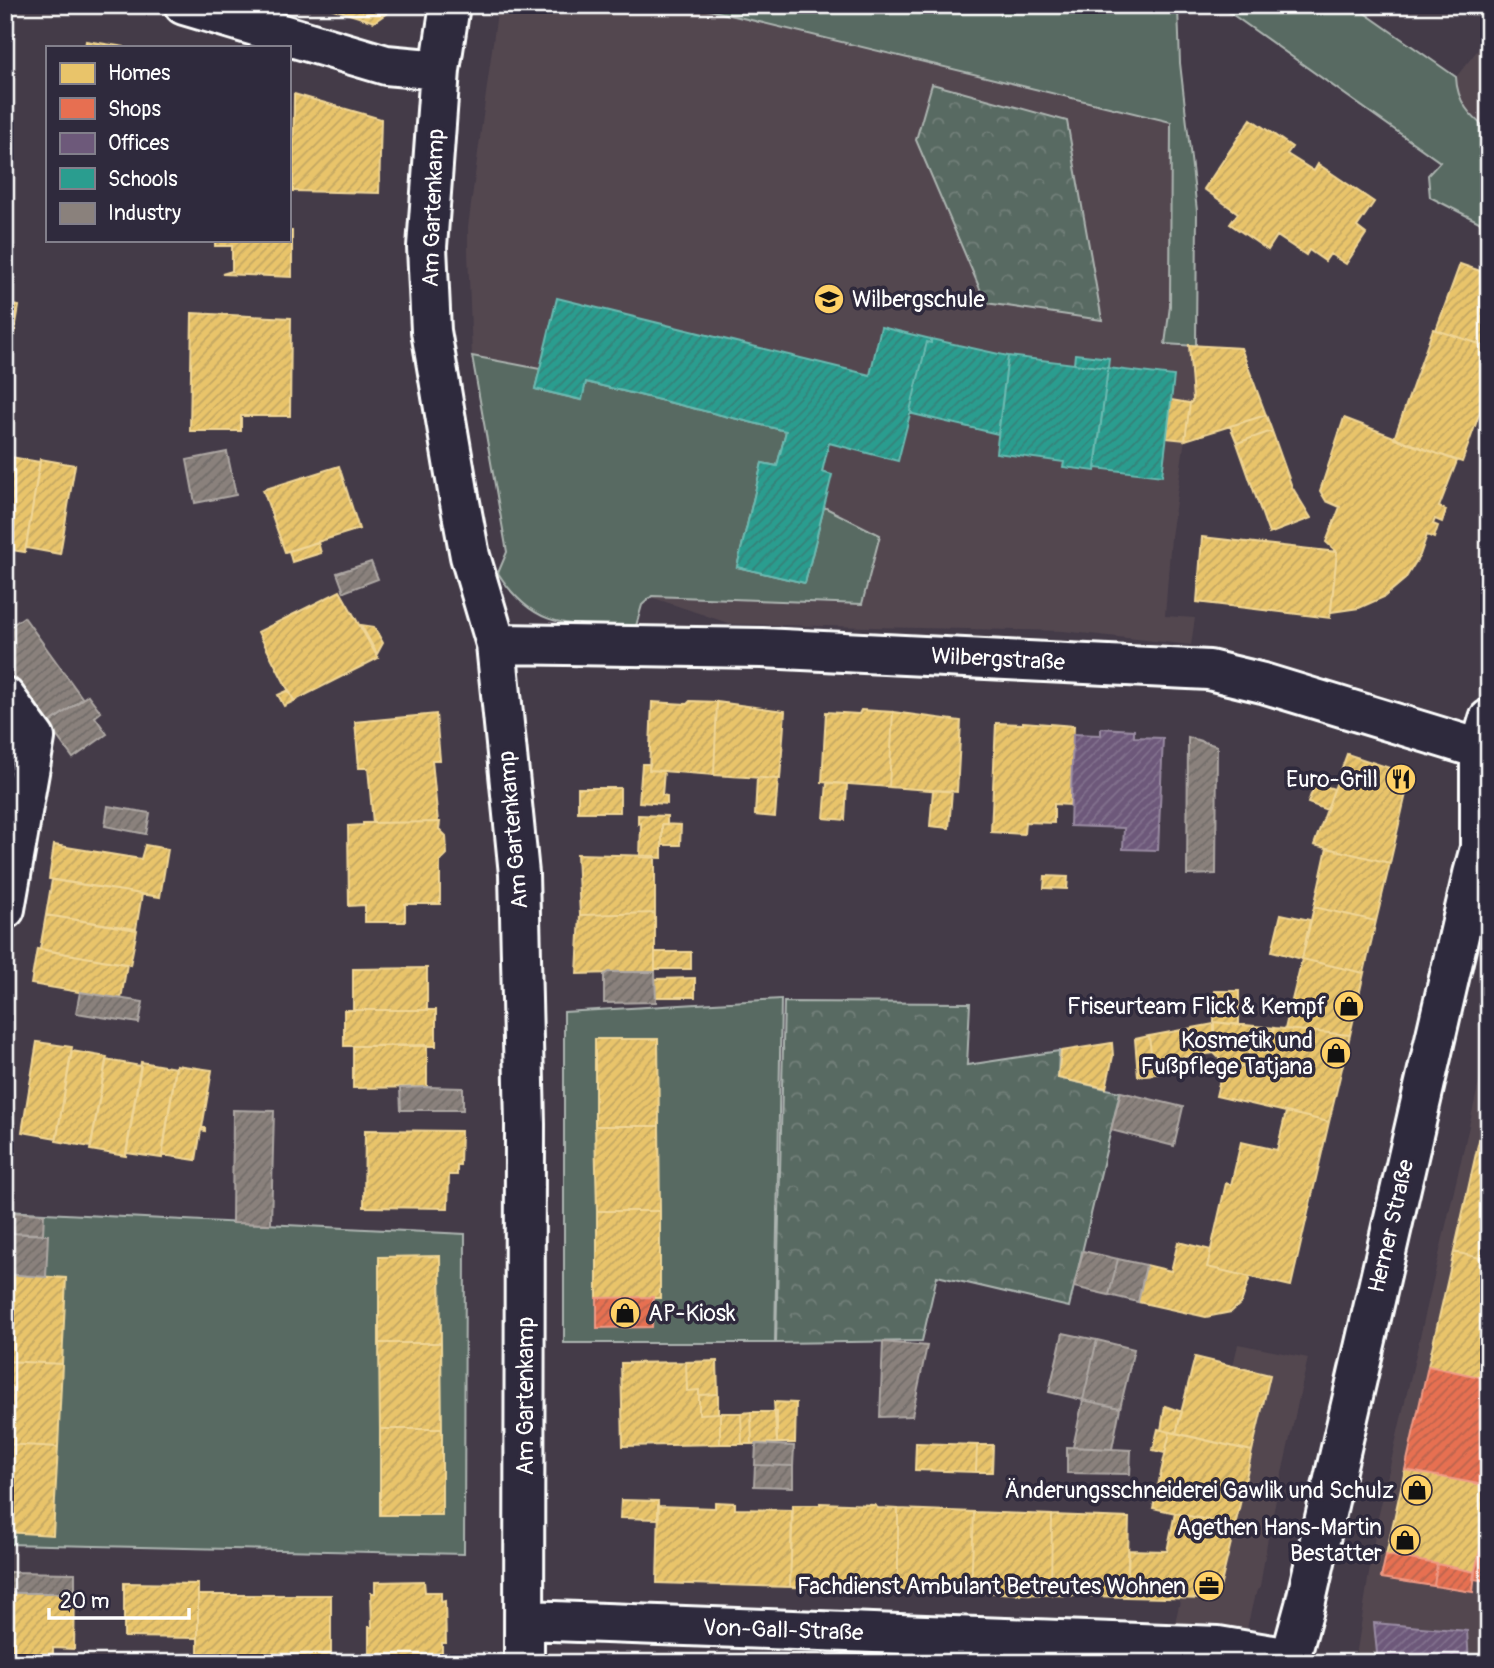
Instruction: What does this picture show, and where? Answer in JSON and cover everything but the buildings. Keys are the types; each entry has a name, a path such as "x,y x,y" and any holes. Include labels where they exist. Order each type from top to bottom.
{"street":[{"path":"184,5 386,65 440,70"},
{"name":"Am Gartenkamp","path":"450,5 440,70 427,247 431,331 470,556 496,644 519,874 525,1124 524,1663"},
{"name":"Wilbergstraße","path":"496,644 762,648 1209,670 1486,739"},
{"path":"5,697 35,738 5,909"},
{"name":"Herner Straße","path":"1294,1661 1484,840 1486,739"},
{"name":"Von-Gall-Straße","path":"526,1620 1218,1646 1294,1661"}],"shaded area":[{"name":"Wilbergschule","path":"498,5 689,5 1171,122 1193,400 1190,403 1171,537 1165,616 1195,618 1191,645 1063,631 731,624 559,566 507,552 472,356 468,252 468,227"},
{"path":"1489,36 1489,131 1464,106 1457,92 1456,77"},
{"path":"1489,1040 1489,1318 1428,1585 1473,1592 1476,1579 1489,1581 1489,1663 1355,1663 1377,1522"},
{"path":"1238,1344 1308,1358 1269,1531 1260,1587 1254,1598 1239,1663 1166,1663"}],"green space":[{"path":"689,5 1181,5 1178,8 1180,63 1197,211 1196,346 1165,344 1170,306 1171,122"},
{"path":"1219,5 1353,5 1456,77 1459,94 1466,108 1489,131 1489,227 1430,197 1428,175 1440,162"},
{"path":"932,84 1067,121 1102,320 986,303 916,140"},
{"path":"472,356 540,369 535,389 581,400 586,382 786,431 777,466 762,463 737,567 805,583 824,507 880,535 862,604 652,596 642,605 636,626 574,624 541,616 512,592 498,573 507,552"},
{"path":"781,999 775,1343 564,1343 564,1012"},
{"path":"784,1002 970,1003 967,1065 1059,1051 1058,1078 1120,1092 1069,1307 937,1276 922,1341 776,1343"},
{"path":"5,1211 465,1234 464,1554 5,1544"}],"place":[{"name":"Wilbergschule","path":"829,299"},
{"name":"Euro-Grill","path":"1401,779"},
{"name":"Friseurteam Flick & Kempf","path":"1349,1006"},
{"name":"Kosmetik und Fußpflege Tatjana","path":"1336,1053"},
{"name":"AP-Kiosk","path":"625,1313"},
{"name":"Änderungsschneiderei Gawlik und Schulz","path":"1417,1490"},
{"name":"Agethen Hans-Martin Bestatter","path":"1405,1540"},
{"name":"Fachdienst Ambulant Betreutes Wohnen","path":"1209,1586"}]}
